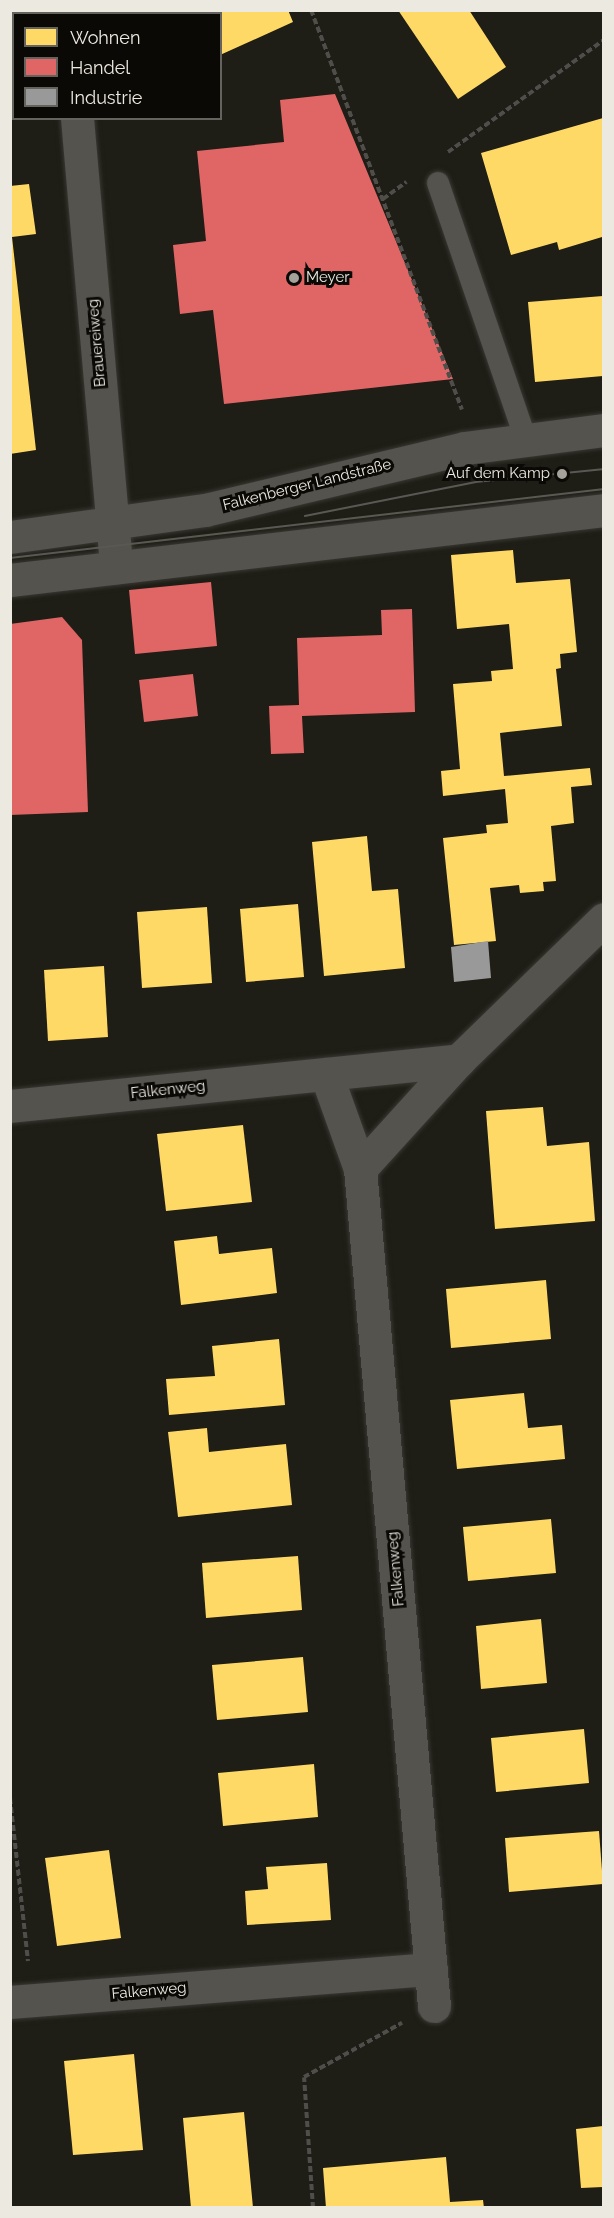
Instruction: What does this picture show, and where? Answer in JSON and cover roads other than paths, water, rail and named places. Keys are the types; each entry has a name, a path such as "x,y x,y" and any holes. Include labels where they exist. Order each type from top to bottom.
{"street":[{"name":"Brauereiweg","path":"77,120 116,567"},
{"name":"Falkenberger Landstraße","path":"10,537 205,510 424,456 603,430"},
{"path":"10,580 603,510"},
{"path":"360,1170 459,1060 603,919"},
{"name":"Falkenweg","path":"10,1106 459,1060"},
{"name":"Falkenweg","path":"326,1074 360,1170 434,2006"},
{"name":"Falkenweg","path":"21,2001 431,1969"}],"lane":[{"path":"438,183 526,440"}],"tram line":[{"path":"305,516 476,482 604,469"},
{"path":"10,558 604,489"}],"place":[{"name":"Meyer","path":"294,278"},
{"name":"Auf dem Kamp","path":"562,474"}]}
